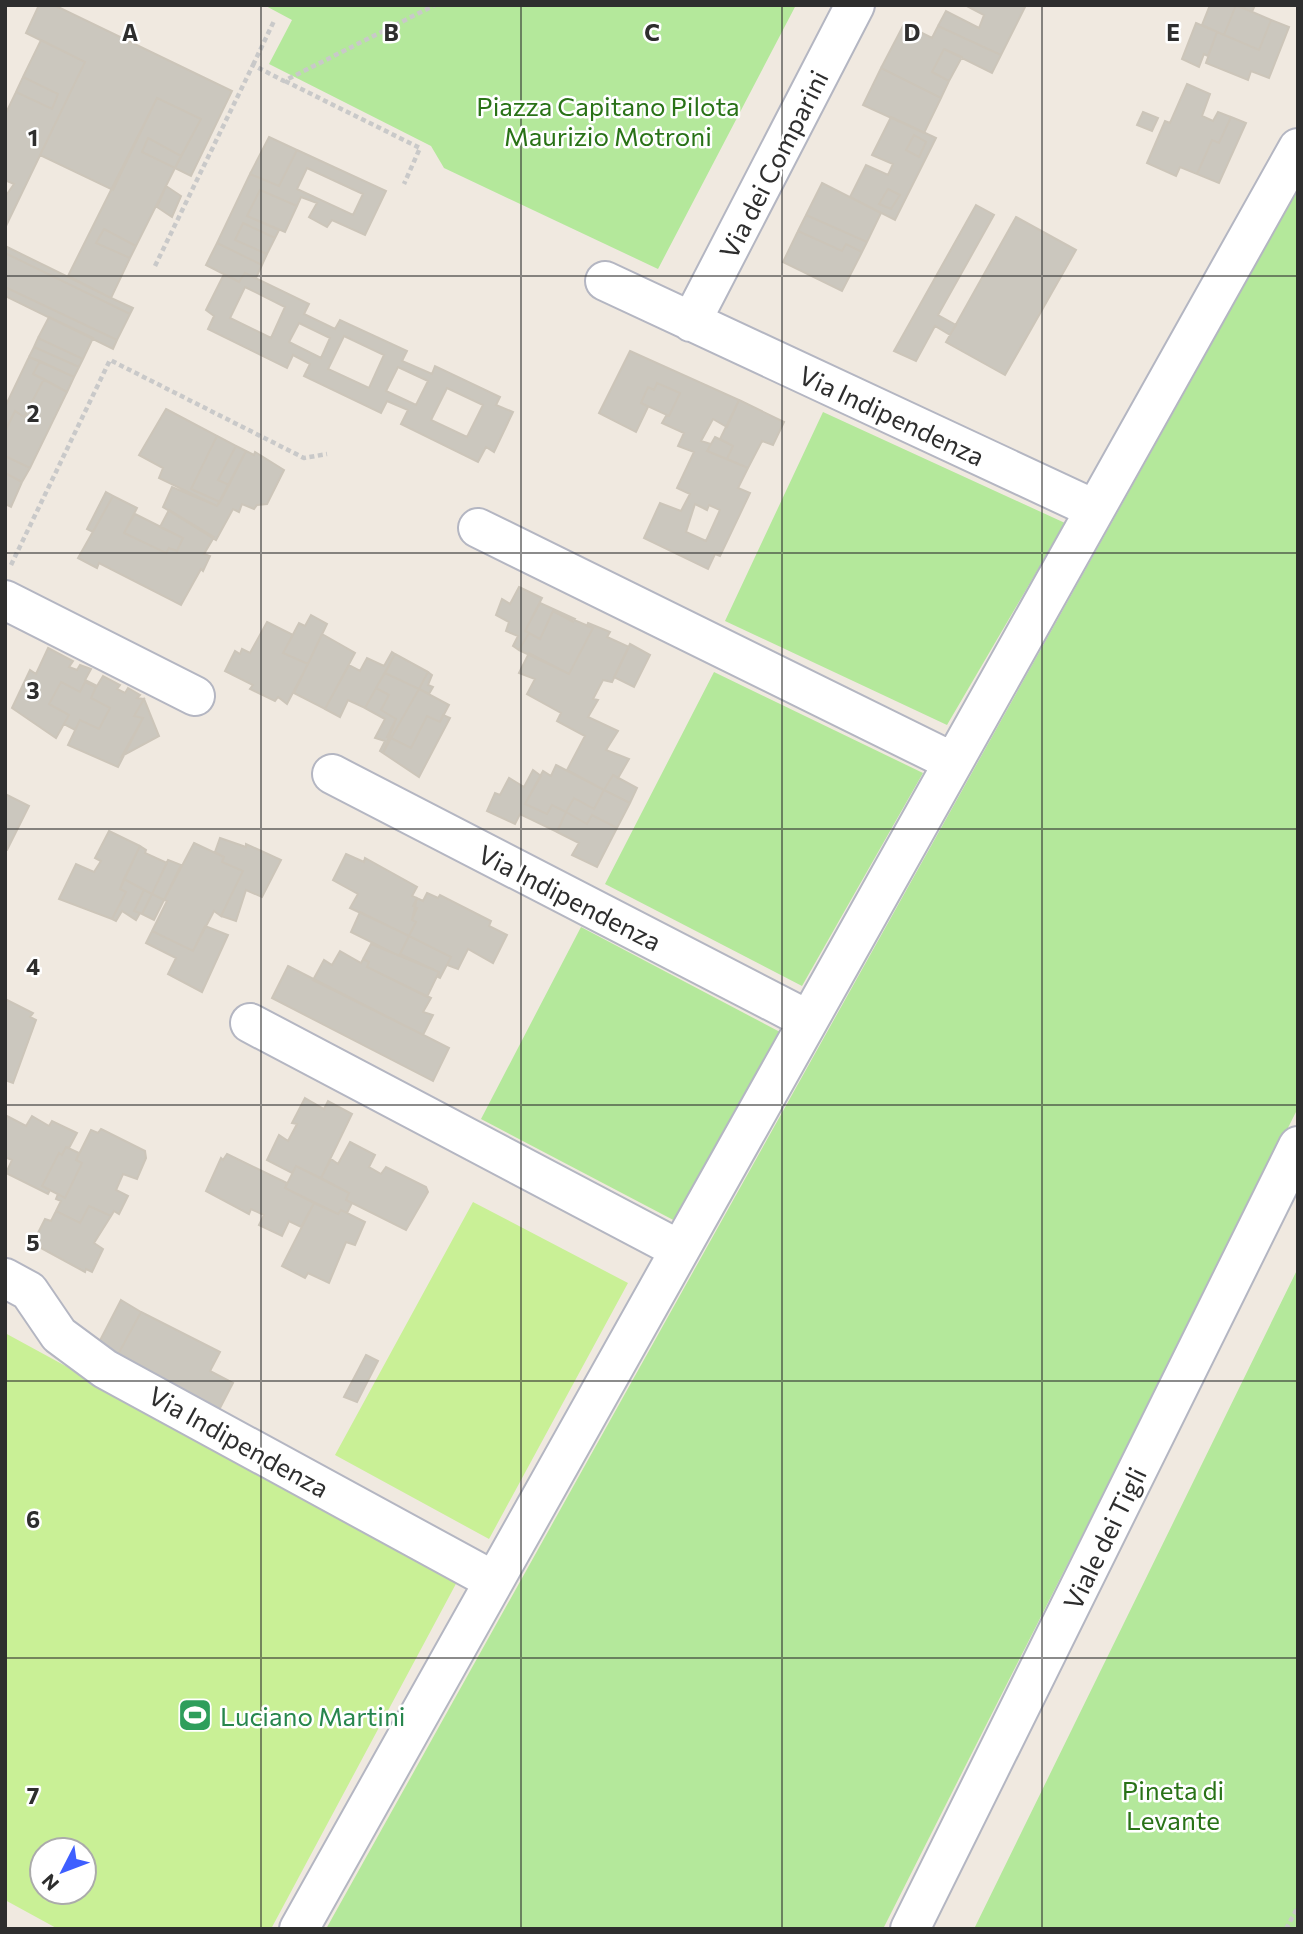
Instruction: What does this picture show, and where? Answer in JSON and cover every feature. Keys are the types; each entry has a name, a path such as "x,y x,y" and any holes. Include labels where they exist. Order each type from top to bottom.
{"street":[{"name":"Via dei Comparini","path":"691,322 855,5"},
{"path":"299,1929 1298,148"},
{"name":"Via Indipendenza","path":"605,281 1094,509"},
{"path":"478,528 953,762"},
{"path":"5,600 194,696"},
{"name":"Via Indipendenza","path":"332,774 808,1020"},
{"path":"250,1023 680,1250"},
{"name":"Viale dei Tigli","path":"909,1929 1298,1146"},
{"name":"Via Indipendenza","path":"5,1278 29,1291 59,1335 105,1368 494,1581"}],"path":[{"path":"284,81 435,5"},
{"path":"155,266 274,22"},
{"path":"253,65 420,148 404,184"},
{"path":"5,577 110,360 304,458 327,454"},
{"path":"1286,1929 1298,1907"}],"green space":[{"name":"Piazza Capitano Pilota Maurizio Motroni","path":"264,5 796,5 658,269 444,168 431,146 269,64 292,20"},
{"path":"1298,189 1298,1108 883,1929 326,1929"},
{"path":"823,412 1065,523 947,725 725,621"},
{"path":"714,672 923,773 802,986 605,884"},
{"path":"581,927 780,1032 679,1223 481,1119"},
{"path":"473,1202 628,1283 489,1539 335,1455"},
{"name":"Pineta di Levante","path":"1298,1268 1298,1929 974,1929"},
{"name":"Luciano Martini","path":"5,1333 458,1580 271,1929 58,1929 5,1900"}],"building":[{"path":"39,5 54,5 232,91 191,176 175,168 201,119 157,98 113,190 40,155 85,62 26,33"},
{"path":"965,5 1026,5 1001,55 938,26 946,11 979,28 984,15"},
{"path":"1210,5 1236,5 1224,35 1202,25"},
{"path":"1236,5 1255,5 1252,12"},
{"path":"1236,5 1271,20 1259,50 1224,35"},
{"path":"1271,20 1289,27 1269,78 1251,71 1248,80 1206,63 1217,32 1259,50"},
{"path":"1196,23 1217,32 1208,56 1204,54 1199,67 1182,59"},
{"path":"904,24 932,38 938,26 1001,55 992,73 944,49 932,72 949,81 941,98 881,68"},
{"path":"41,40 85,62 5,228 5,197 14,184 5,180 5,115 16,92 52,109 58,94 23,77"},
{"path":"944,49 962,57 949,81 932,72"},
{"path":"881,68 941,98 924,133 863,105"},
{"path":"23,77 58,94 52,109 16,92"},
{"path":"1187,84 1210,94 1202,116 1213,121 1218,112 1231,117 1219,143 1212,140 1197,174 1180,167 1176,176 1147,163 1165,121 1170,123"},
{"path":"157,98 201,119 181,156 148,138 142,152 175,168 136,246 104,229 96,243 130,258 111,298 68,276"},
{"path":"1143,112 1158,118 1152,131 1137,125"},
{"path":"891,117 936,138 895,220 850,197 866,165 888,175 893,164 872,155","holes":["914,135 926,142 919,157 906,150","888,189 900,195 891,209 879,204"]},
{"path":"1231,117 1246,123 1219,183 1197,174 1212,140 1219,143"},
{"path":"914,135 926,142 919,157 906,150"},
{"path":"269,137 297,150 279,186 250,174"},
{"path":"148,138 181,156 175,168 142,152"},
{"path":"297,150 386,191 365,235 332,220 327,227 309,217 317,203 301,197 297,206 260,190 247,216 279,230 275,238 243,223 235,240 267,254 262,265 217,243 250,174 279,186","holes":["307,168 363,194 353,215 297,189"]},
{"path":"822,183 881,213 867,242 806,215"},
{"path":"166,186 181,196 172,217 157,207"},
{"path":"888,189 900,195 891,209 879,204"},
{"path":"260,190 297,206 285,232 247,216"},
{"path":"976,205 994,215 938,315 956,325 950,335 935,326 916,361 894,351"},
{"path":"806,215 867,242 862,252 846,244 842,251 798,231"},
{"path":"1016,217 1076,250 1005,375 946,342"},
{"path":"243,223 275,238 267,254 235,240"},
{"path":"104,229 136,246 130,258 96,243"},
{"path":"798,231 842,251 846,244 862,252 842,291 783,262"},
{"path":"217,243 262,265 256,278 245,273 239,282 206,265"},
{"path":"5,246 133,308 130,314 5,253"},
{"path":"5,253 130,314 117,340 5,287"},
{"path":"245,273 309,304 304,314 335,329 340,320 407,351 402,361 432,374 435,366 500,397 496,405 513,412 494,452 486,447 478,462 401,424 408,410 387,401 381,413 304,376 310,364 293,355 287,368 208,329 214,316 206,310 224,274 239,282","holes":["245,287 285,307 271,338 230,318","299,323 330,338 321,358 289,342","344,336 384,355 369,388 328,369","398,367 428,381 416,405 386,391","447,388 483,405 467,437 431,420"]},
{"path":"5,287 117,340 113,349 5,296"},
{"path":"49,317 93,338 83,359 38,338"},
{"path":"38,338 83,359 79,367 34,347"},
{"path":"34,347 79,367 74,377 29,357"},
{"path":"630,351 739,400 727,427 713,419 701,441 711,444 707,451 748,468 738,488 750,493 720,556 715,554 708,569 644,538 660,503 681,511 690,494 677,488 694,452 678,446 684,433 662,423 666,416 669,416 680,393 657,383 654,390 648,387 641,403 648,407 636,432 599,413","holes":["695,504 707,510 709,505 720,510 706,541 686,532"]},
{"path":"29,357 40,361 33,374 44,379 24,417 15,411 5,431 5,407"},
{"path":"40,361 74,377 67,392 33,374"},
{"path":"44,379 67,392 30,468 5,456 5,431 15,411 24,417"},
{"path":"657,383 680,393 669,416 641,403 648,387 654,390"},
{"path":"739,400 784,422 773,445 762,441 748,468 727,459 733,446 720,439"},
{"path":"166,409 217,436 191,489 220,502 217,506 159,478 163,468 139,455"},
{"path":"217,436 236,446 218,480 229,485 220,502 191,489"},
{"path":"715,437 733,446 727,459 707,451"},
{"path":"236,446 246,451 229,485 218,480"},
{"path":"246,451 254,455 255,452 284,470 267,504 257,505 254,509 242,504 239,512 233,509 216,540 163,507 172,487 217,506"},
{"path":"5,456 30,468 22,482 5,473"},
{"path":"5,473 22,482 11,507 5,504"},
{"path":"106,492 113,496 93,532 87,529"},
{"path":"113,496 137,508 124,533 166,553 169,548 177,551 183,538 160,527 169,510 214,537 204,554 210,556 203,571 201,569 181,605 99,563 97,568 78,558"},
{"path":"135,514 183,538 177,551 169,548 166,553 124,533"},
{"path":"519,587 542,598 525,631 529,633 519,650 513,646 518,636 506,631 509,622 496,615 502,599 510,604"},
{"path":"540,603 575,619 573,622 553,611 540,639 525,631"},
{"path":"553,611 593,628 569,674 519,650 529,633 540,639"},
{"path":"311,615 327,624 308,664 283,653 299,623 305,626"},
{"path":"267,622 293,635 283,653 308,664 287,704 278,697 275,701 250,689 253,685 225,671 235,651 240,654 242,649 250,653"},
{"path":"588,623 610,632 607,637 629,647 612,682 603,680 593,699 598,700 588,717 618,731 606,750 629,759 618,778 613,775 604,790 567,770 585,736 557,721 561,713 527,694 535,679 519,673 529,653 569,674 593,628 587,626"},
{"path":"322,634 355,653 325,709 294,693"},
{"path":"630,644 650,655 634,687 614,677"},
{"path":"48,648 73,661 69,667 77,670 80,665 91,669 85,680 97,686 103,676 120,685 117,689 125,693 128,688 140,695 137,698 144,699 134,716 143,718 118,767 68,745 80,720 99,729 110,708 91,698 96,687 85,682 80,692 61,682 49,704 69,715 56,738 12,708 30,670 36,674"},
{"path":"392,652 395,654 365,708 348,700 340,717 325,709 349,665 360,671 367,658 384,666"},
{"path":"395,654 428,672 419,689 385,673"},
{"path":"428,672 432,675 428,685 433,687 429,694 419,689"},
{"path":"385,673 419,689 391,738 387,737 396,719 381,710 389,695 376,688"},
{"path":"61,682 80,692 85,682 96,687 91,698 110,708 99,729 80,720 75,730 64,724 69,715 49,704"},
{"path":"376,688 389,695 381,710 396,719 383,753 380,751 385,741 375,738 385,719 365,708"},
{"path":"419,689 449,705 440,722 427,716 411,748 391,738"},
{"path":"144,699 159,736 122,756 143,718 134,716"},
{"path":"443,715 450,718 419,777 383,753 391,738 411,748 427,716 440,722"},
{"path":"556,765 604,790 594,809 574,798 566,812 552,805 547,814 525,804 543,771 551,776"},
{"path":"533,770 541,776 525,804 547,814 552,805 566,812 557,832 520,814 515,824 487,811 495,793 500,795 509,778 524,787"},
{"path":"613,775 637,788 630,803 604,790"},
{"path":"604,790 630,803 617,828 592,815 587,824 566,812 574,798 594,809"},
{"path":"5,794 29,806 7,850 5,850"},
{"path":"566,812 587,824 592,815 617,828 597,867 572,855 579,843 557,832"},
{"path":"109,831 140,846 120,889 126,892 112,919 59,899 76,864 94,872 101,861 95,858"},
{"path":"220,838 246,847 246,844 281,860 262,897 246,890 236,921 221,916 243,871 222,862 224,857 215,852"},
{"path":"194,843 224,857 222,862 243,871 221,916 214,911 193,951 152,931 167,901 164,900"},
{"path":"140,846 146,850 145,853 167,863 152,894 124,879"},
{"path":"346,854 364,862 365,858 417,887 412,896 417,898 412,920 416,922 409,936 350,908 358,894 333,880"},
{"path":"168,860 181,865 164,900 152,894"},
{"path":"124,879 144,890 134,911 140,913 136,920 122,911 116,921 112,919 126,892 120,889"},
{"path":"144,890 152,894 142,914 134,911"},
{"path":"427,893 438,898 440,895 491,921 489,926 507,935 493,963 468,949 458,969 447,965 451,957 409,936 416,922 412,920 417,908 413,906 417,898 423,901"},
{"path":"152,894 164,900 154,920 142,914"},
{"path":"360,912 409,936 399,956 351,932"},
{"path":"205,926 228,935 202,992 168,974 176,958 146,943 152,931 193,951"},
{"path":"409,936 451,957 440,978 439,972 400,954"},
{"path":"371,944 439,972 427,997 367,967 369,962 363,959"},
{"path":"340,951 361,963 363,959 369,962 367,967 431,998 423,1012 433,1015 423,1035 313,980 324,960 332,965"},
{"path":"288,966 449,1048 433,1081 272,998"},
{"path":"5,999 33,1013 30,1017 36,1020 13,1083 5,1080"},
{"path":"305,1098 324,1109 328,1101 352,1114 321,1178 296,1166 292,1173 267,1160 279,1135 288,1141 297,1124 292,1123"},
{"path":"5,1115 26,1126 32,1116 49,1126 52,1121 77,1133 69,1148 66,1147 62,1155 59,1153 42,1186 50,1190 48,1194 6,1173 12,1160 5,1157"},
{"path":"101,1129 145,1151 146,1158 137,1179 123,1174 116,1190 128,1196 119,1214 114,1211 111,1216 89,1206 80,1223 56,1211 61,1201 56,1199 58,1194 65,1198 82,1163 76,1160 91,1130 98,1133"},
{"path":"350,1142 375,1155 369,1167 381,1174 386,1167 426,1187 428,1192 406,1230 346,1200 349,1193 321,1178 331,1159 338,1164"},
{"path":"66,1147 79,1153 76,1160 82,1163 65,1198 42,1186 59,1153 62,1155"},
{"path":"227,1154 287,1183 285,1188 314,1203 301,1227 289,1221 282,1236 259,1225 264,1215 251,1209 249,1214 206,1191 221,1158 223,1160"},
{"path":"296,1166 349,1193 346,1200 352,1203 347,1213 341,1210 338,1214 285,1188"},
{"path":"314,1203 338,1214 341,1210 365,1222 355,1245 346,1242 329,1283 308,1273 305,1278 282,1266"},
{"path":"89,1206 111,1216 94,1243 103,1249 92,1272 86,1269 85,1272 41,1248 42,1246 34,1241 45,1219 51,1221 56,1211 80,1223"},
{"path":"121,1300 141,1312 115,1360 95,1350"},
{"path":"141,1312 220,1352 210,1371 233,1383 218,1412 115,1360"},
{"path":"366,1355 378,1361 357,1402 344,1397"}],"place":[{"name":"Luciano Martini","path":"195,1715"}]}
